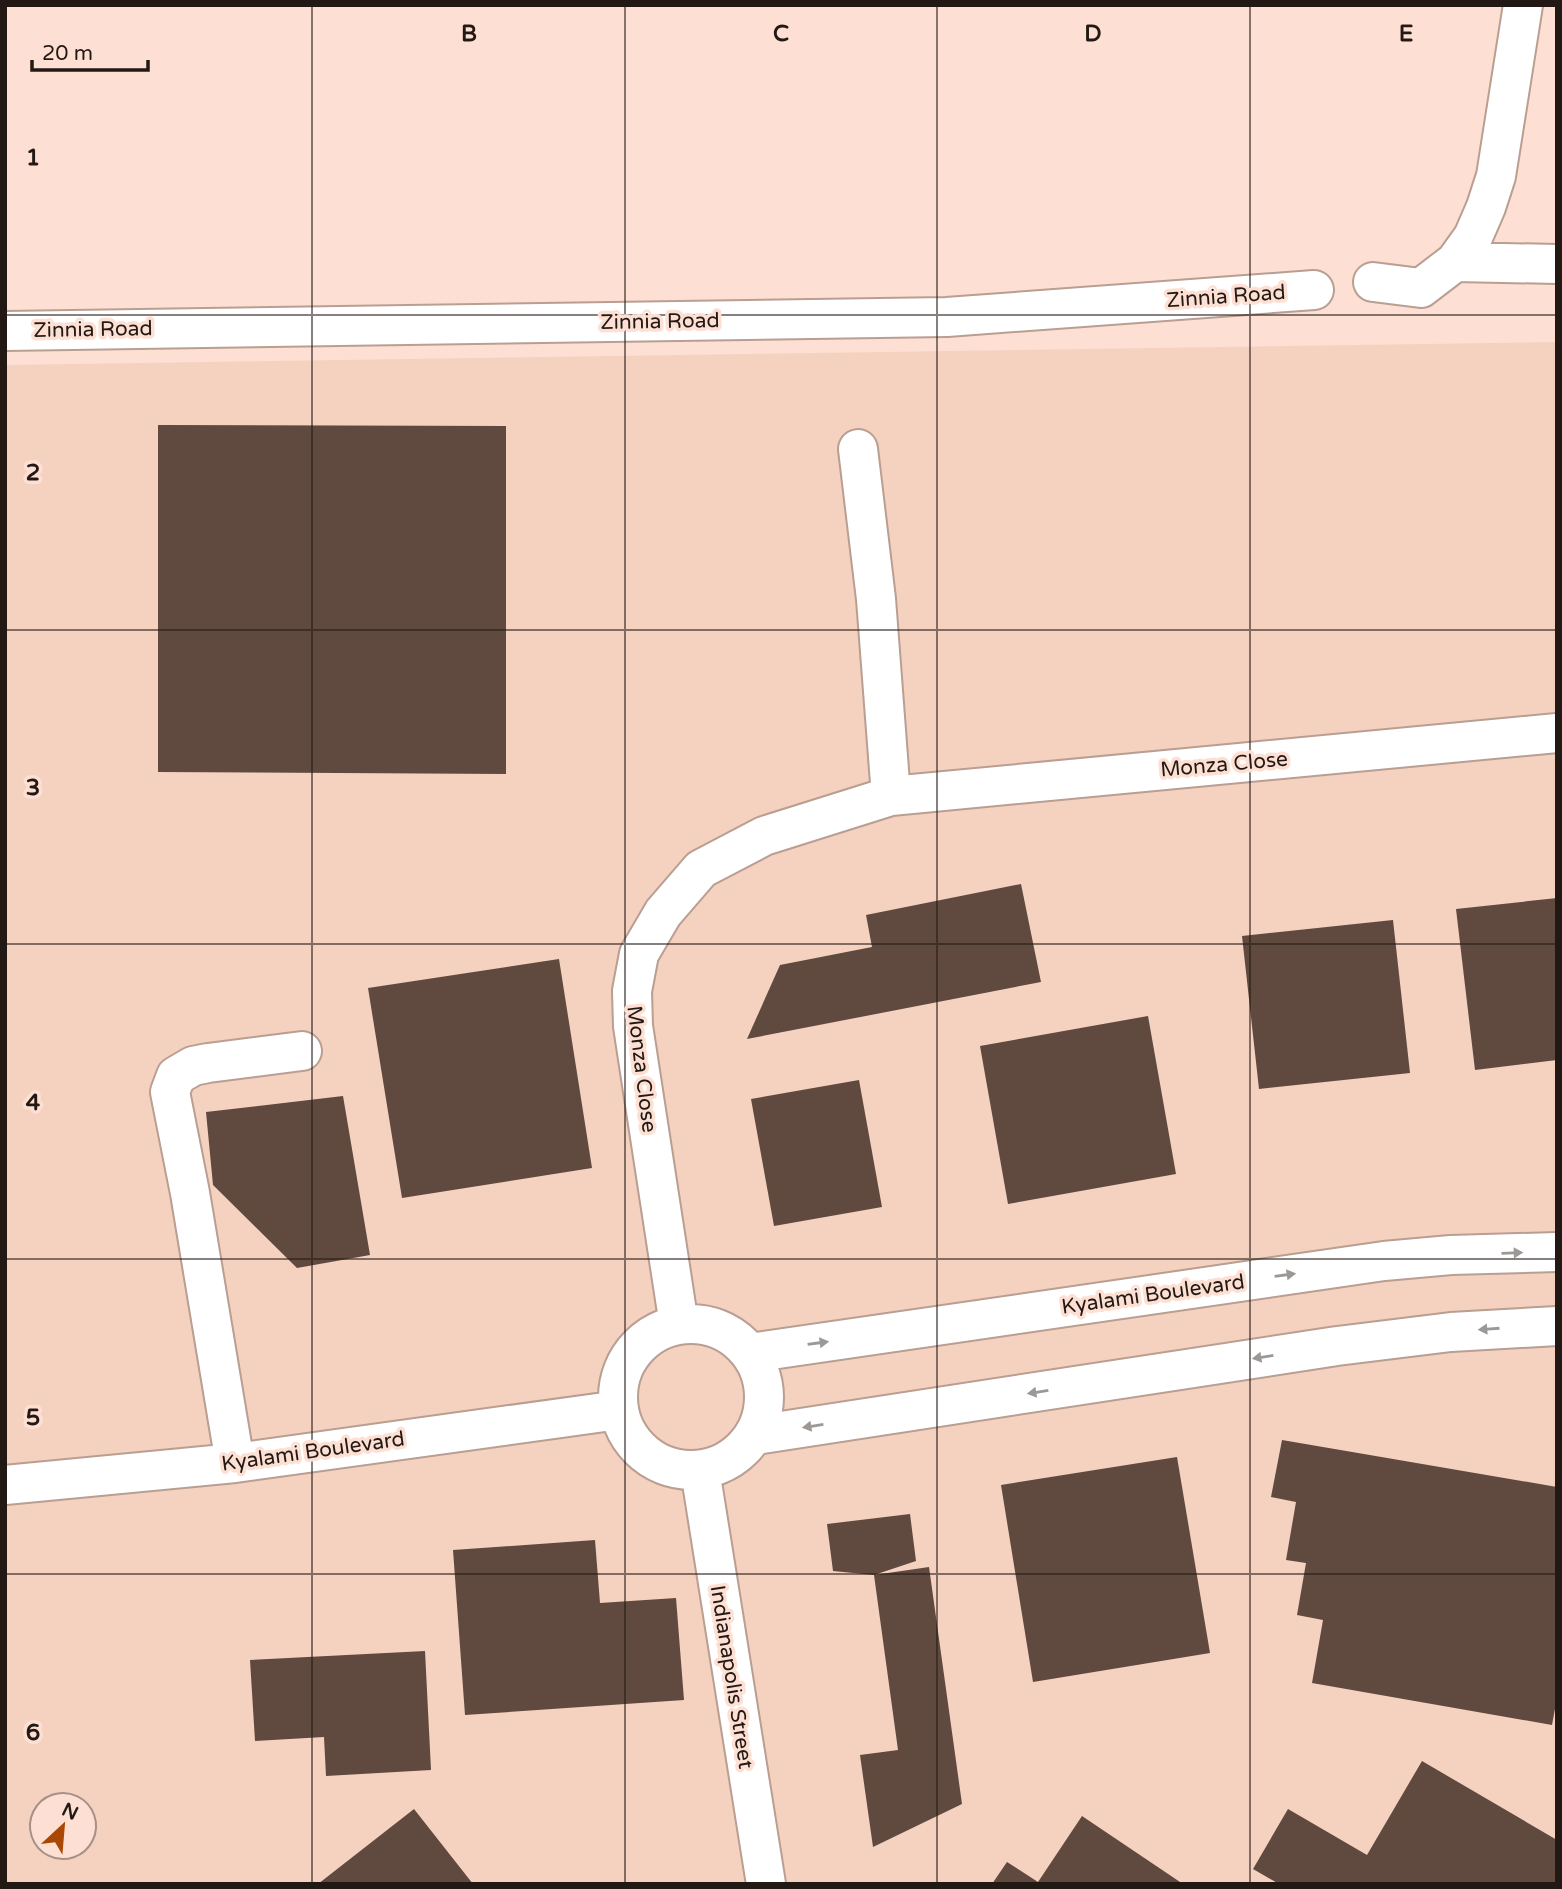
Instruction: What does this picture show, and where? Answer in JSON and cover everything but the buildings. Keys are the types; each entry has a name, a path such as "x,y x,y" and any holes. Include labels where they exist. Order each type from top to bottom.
{"street":[{"path":"1373,282 1421,288 1464,250 1486,207 1496,176 1523,5"},
{"path":"1464,250 1557,264"},
{"name":"Zinnia Road","path":"5,331 947,317 1314,290"},
{"path":"858,449 876,600 891,796"},
{"name":"Monza Close","path":"679,1325 634,1026 632,991 639,954 663,913 701,869 764,836 891,796 1557,733"},
{"path":"235,1462 190,1193 170,1092 176,1076 193,1066 302,1051"},
{"name":"Kyalami Boulevard","path":"750,1353 1384,1261 1451,1255 1557,1252"},
{"path":"679,1325 706,1326 730,1336 750,1353 760,1372 765,1393 763,1414 755,1434 741,1452 722,1464 700,1470 677,1469 657,1461 639,1449 626,1430 619,1410 619,1387 625,1365 639,1346 657,1333 679,1325"},
{"path":"755,1434 1337,1346 1451,1332 1557,1326"},
{"name":"Kyalami Boulevard","path":"5,1485 235,1462 619,1410"},
{"name":"Indianapolis Street","path":"700,1470 766,1884"}],"shaded area":[{"path":"1557,342 1557,1884 5,1884 5,365"}]}
